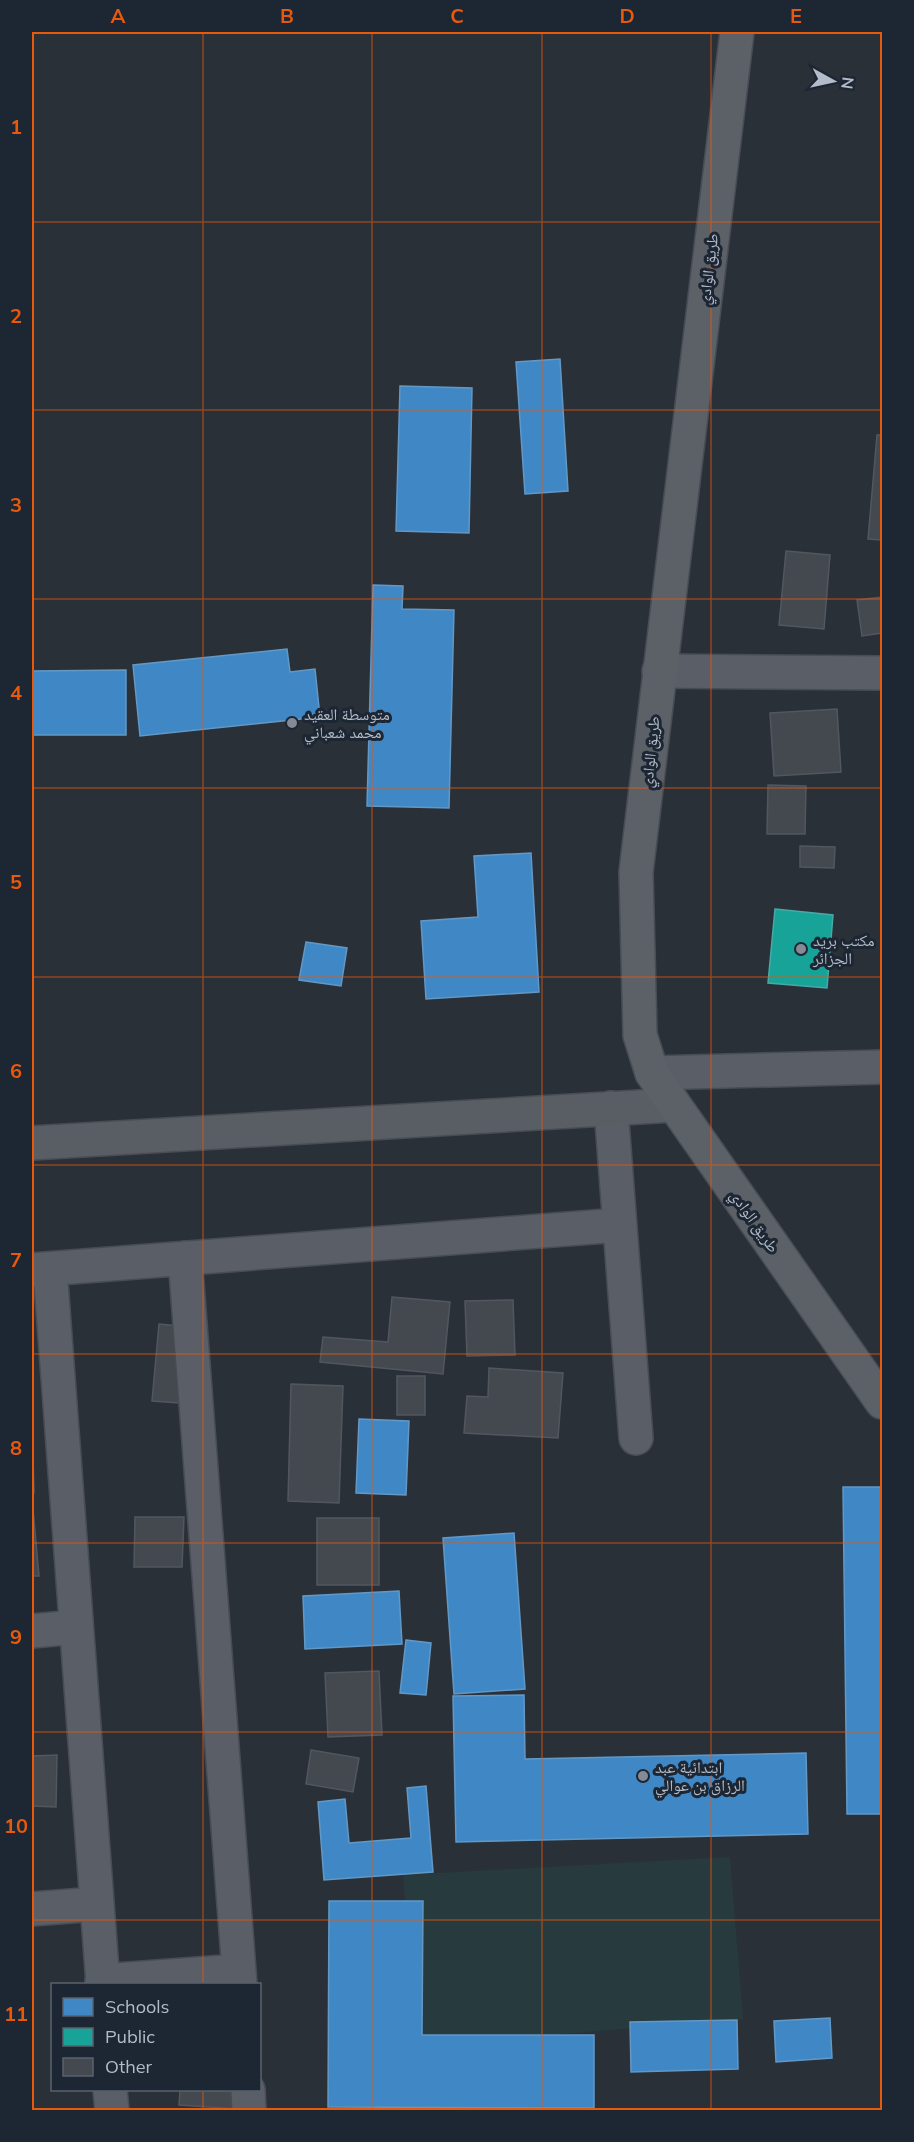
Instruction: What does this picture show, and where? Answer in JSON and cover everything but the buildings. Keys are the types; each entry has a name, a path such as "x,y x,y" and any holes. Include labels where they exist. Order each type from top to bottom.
{"main road":[{"name":"طريق الوادي","path":"737,32 636,872 640,1035 652,1073 882,1402"}],"street":[{"path":"659,671 882,673"},
{"path":"652,1073 882,1067"},
{"path":"32,1143 674,1106"},
{"path":"611,1108 636,1438"},
{"path":"185,1258 239,1978 102,1983 76,1627 40,1270 185,1258 620,1225"},
{"path":"32,1631 76,1627"},
{"path":"32,1909 96,1904"},
{"path":"111,2091 112,2110"},
{"path":"248,2091 249,2110"}],"green space":[{"path":"730,1857 743,2019 416,2046 403,1875"}],"place":[{"name":"متوسطة العقيد محمد شعباني","path":"292,723"},
{"name":"مكتب بريد الجزائر","path":"801,949"},
{"name":"ابتدائية عبد الرزاق بن عوالي","path":"643,1776"}]}
